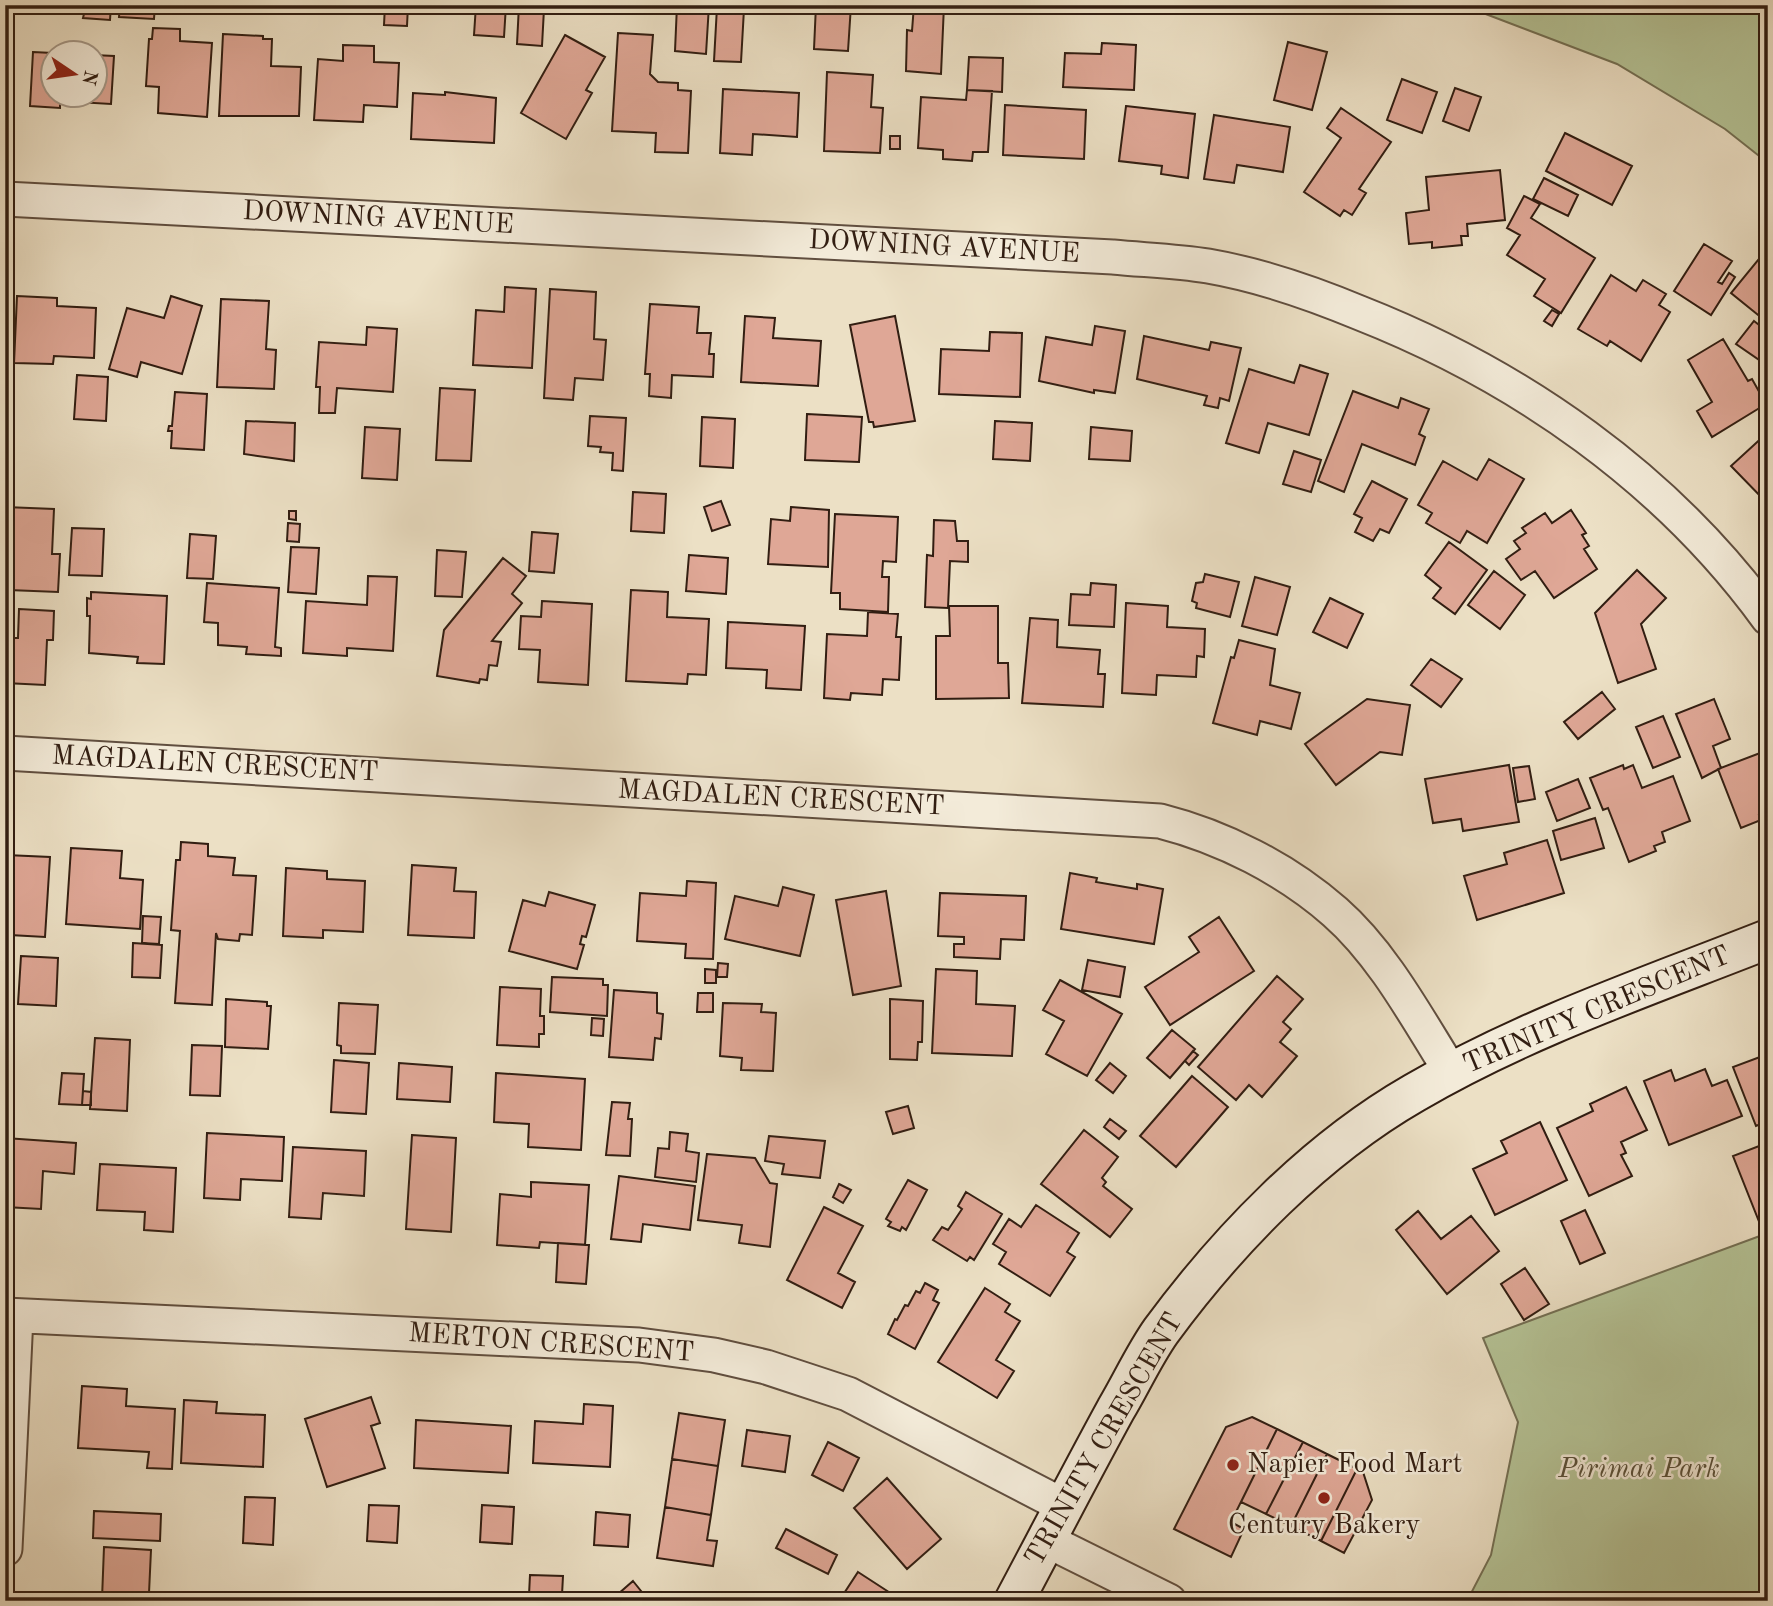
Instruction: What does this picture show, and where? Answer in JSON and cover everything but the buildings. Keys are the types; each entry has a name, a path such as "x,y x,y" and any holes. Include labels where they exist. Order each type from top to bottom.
{"street":[{"name":"DOWNING AVENUE","path":"5,200 1113,257 1209,267 1307,291 1409,332 1503,380 1605,449 1677,514 1743,584 1768,618"},
{"name":"MAGDALEN CRESCENT","path":"5,753 1134,817 1160,821 1207,836 1257,859 1335,912 1364,944 1396,988 1451,1072"},
{"name":"TRINITY CRESCENT","path":"1014,1601 1160,1333 1222,1256 1291,1187 1352,1134 1451,1072 1521,1037 1768,939"},
{"name":"MERTON CRESCENT","path":"11,1315 648,1346 714,1355 766,1367 848,1394 1064,1506"},
{"path":"5,1549 11,1315"},
{"path":"1046,1540 1169,1601"}],"green space":[{"path":"1462,5 1768,5 1768,163 1725,129 1617,64"},
{"name":"Pirimai Park","path":"1768,1233 1768,1601 1467,1601 1491,1555 1518,1422 1483,1338"}],"place":[{"name":"Napier Food Mart","path":"1233,1465"},
{"name":"Century Bakery","path":"1324,1498"}]}
